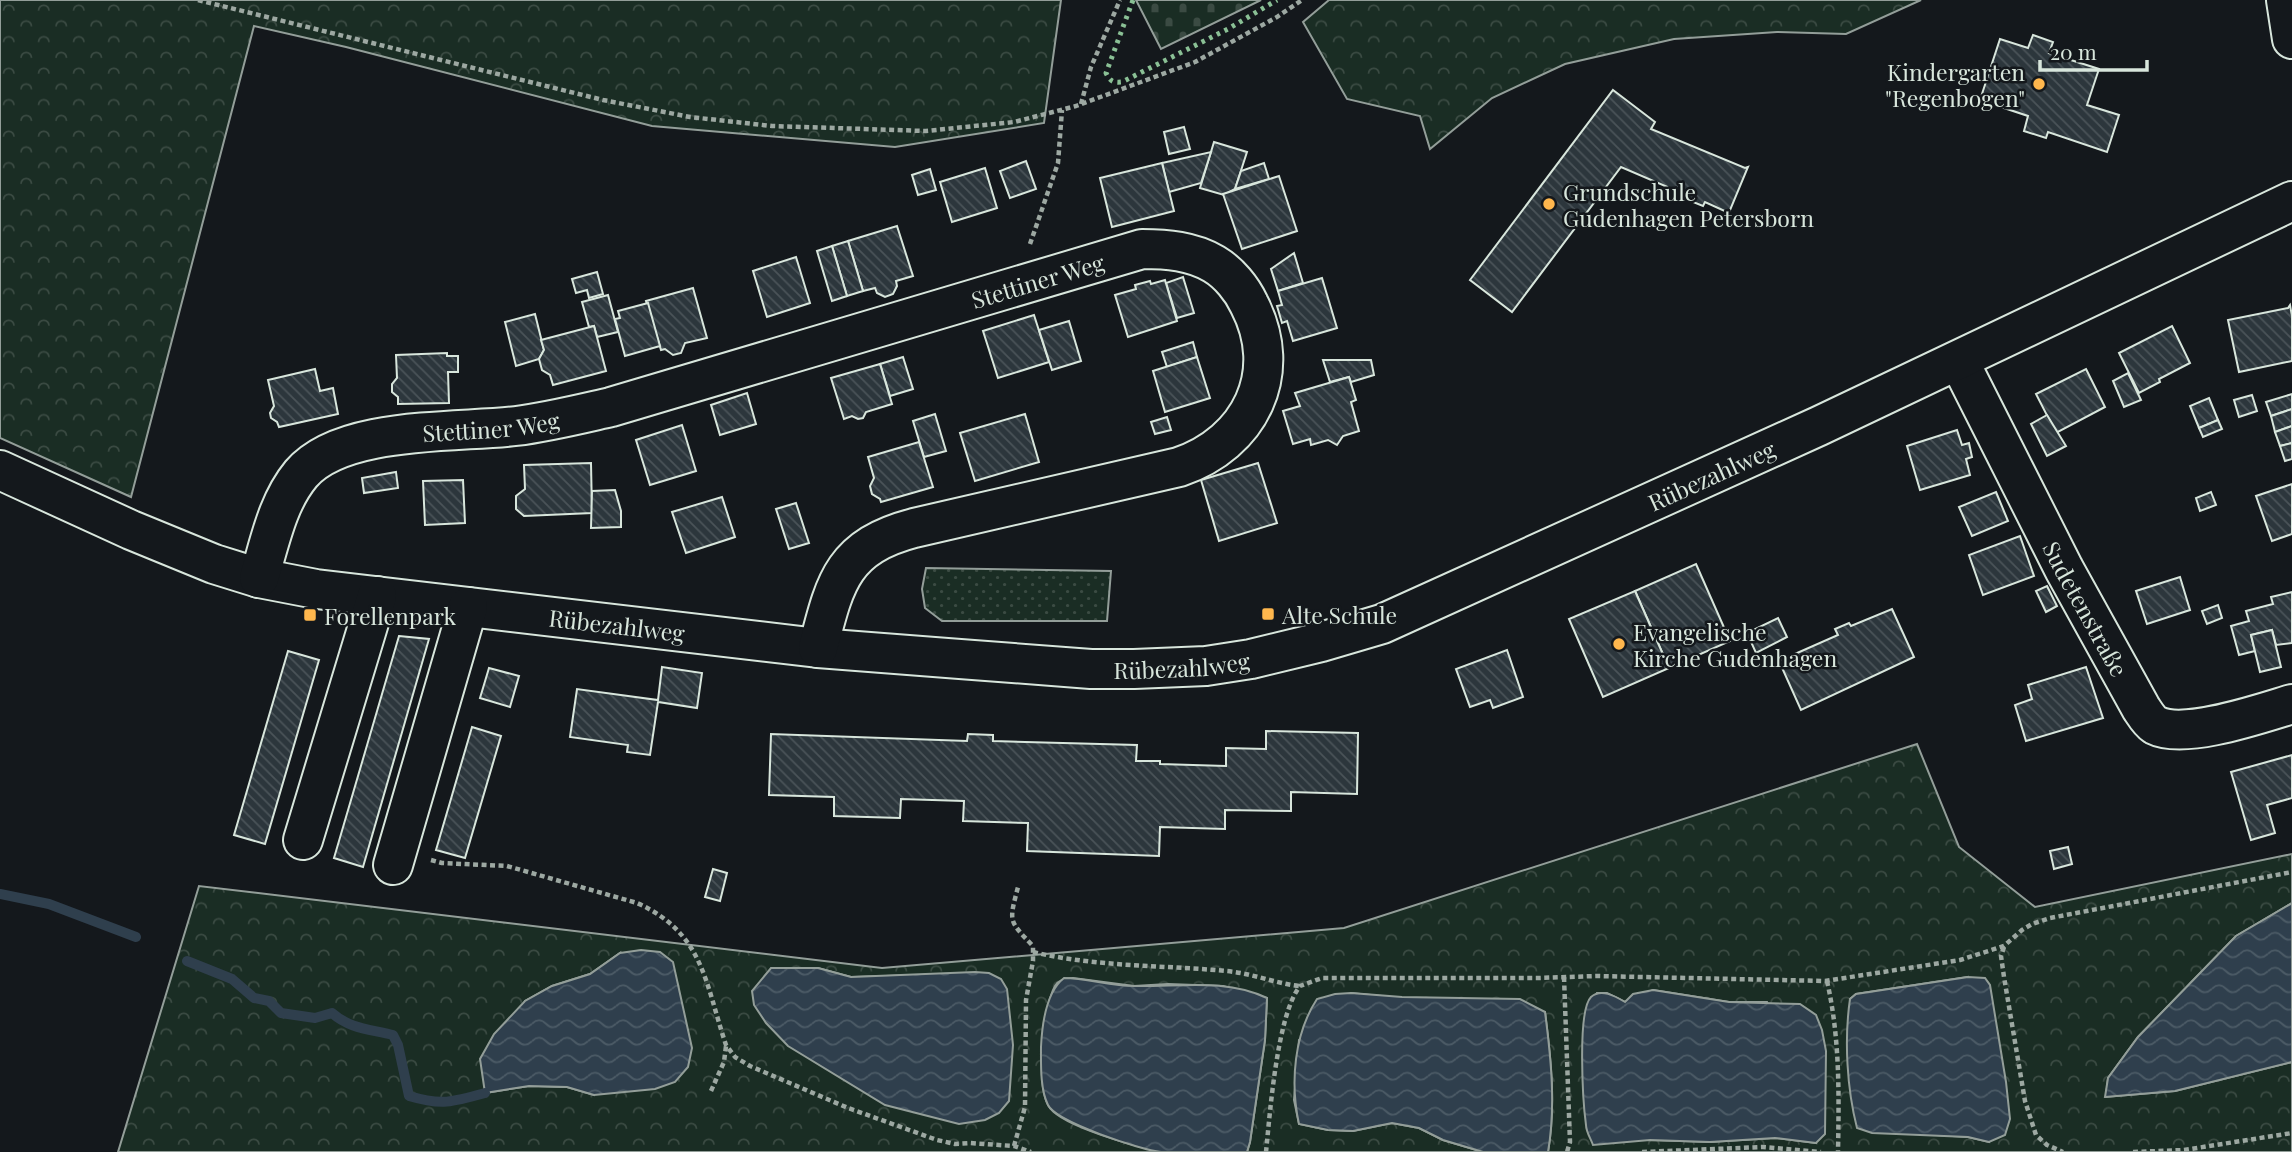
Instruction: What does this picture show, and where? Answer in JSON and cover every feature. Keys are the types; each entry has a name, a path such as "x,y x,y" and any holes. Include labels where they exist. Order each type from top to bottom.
{"street":[{"path":"2286,0 2292,39"},
{"name":"Rübezahlweg","path":"0,470 131,530 214,564 260,578 316,589 818,648 1091,669 1206,666 1299,648 1382,624 1652,503 2292,201"},
{"name":"Stettiner Weg","path":"260,578 277,517 294,484 312,464 334,450 356,442 383,437 521,426 611,407 1142,249 1185,252 1218,266 1233,280 1253,311 1259,325 1263,350 1262,375 1253,404 1232,437 1208,454 1179,467 914,528 872,543 843,572 834,588 818,648"},
{"name":"Sudetenstraße","path":"1959,360 2064,569 2152,724 2172,731 2198,729 2292,704"},
{"path":"303,840 377,596"},
{"path":"395,858 468,607"}],"path":[{"path":"198,0 603,100 690,117 772,126 926,131 1014,122 1081,104 1195,62 1277,18 1301,0"},
{"path":"1081,104 1091,67 1120,0"},
{"path":"1047,197 1059,156 1062,110"},
{"path":"395,858 508,866 637,903 656,911 673,924 697,955 726,1045 735,1057 848,1108 937,1140 955,1144 1014,1146 1031,1152"},
{"path":"1033,953 1138,967 1244,973 1280,984 1300,986 1314,980 1333,977 1698,977 1827,981 1960,960 2004,946 2032,923 2050,918 2292,872"},
{"path":"1014,1146 1025,1107 1026,1000 1033,953 1033,946 1014,926 1011,915 1018,887"},
{"path":"2004,946 2001,956 2025,1101 2036,1135 2047,1145 2063,1152"},
{"path":"1564,977 1570,1142 1567,1152"},
{"path":"1827,981 1836,1030 1840,1076 1838,1152"},
{"path":"1266,1152 1282,1034 1289,1006 1300,986"},
{"path":"711,1091 724,1062 726,1045"},
{"path":"2133,1152 2184,1150 2292,1133"},
{"path":"1642,1152 1763,1147 1821,1152"}],"green space":[{"path":"0,0 1061,0 1044,123 895,147 652,126 254,26 131,497 0,438"},
{"path":"1136,0 1261,0 1161,49"},
{"path":"1329,0 1921,0 1846,34 1777,32 1674,39 1565,64 1492,98 1430,149 1420,116 1347,99 1303,22"},
{"path":"926,568 1111,571 1107,621 942,621 925,608 922,589"},
{"path":"1917,744 1959,847 2035,907 2292,854 2292,903 2236,936 2138,1037 2108,1078 2106,1097 2175,1091 2292,1062 2292,1152 1548,1152 1552,1100 1545,1012 1351,993 1299,1040 1294,1100 1299,1124 1328,1130 1353,1131 1392,1123 1419,1128 1443,1140 1483,1152 1247,1152 1265,1040 1267,998 1223,986 1134,986 1073,978 1063,979 1057,984 1047,1011 1042,1066 1045,1098 1050,1108 1084,1129 1160,1152 118,1152 199,886 882,968 1344,928","holes":["620,953 594,1095 567,1087 529,1086 485,1093 525,1001 552,986 590,974","818,968 851,977 989,973 752,991","1968,977 1989,1142 1968,1137 1906,1133 1850,999 1856,994","1653,990 1729,1002 1767,1002 1816,1143 1775,1138 1710,1142 1650,1140 1586,1113 1583,1050 1597,993 1607,993 1625,1002"]}],"water":[{"path":"2292,903 2292,1062 2175,1091 2105,1097 2108,1078 2138,1037 2236,936"},
{"path":"641,950 660,952 673,962 692,1048 688,1067 675,1082 655,1089 594,1095 567,1087 529,1086 485,1093 480,1059 494,1034 525,1001 552,986 590,974 620,953"},
{"path":"771,968 818,968 851,977 975,972 989,973 1001,979 1007,989 1013,1045 1009,1101 999,1113 985,1120 959,1124 885,1105 788,1046 766,1023 754,1005 752,991"},
{"path":"1968,977 1985,978 1990,985 2010,1119 2005,1135 1989,1142 1968,1137 1872,1133 1857,1128 1847,1064 1850,999 1856,994"},
{"path":"1064,978 1125,986 1219,986 1267,998 1265,1040 1247,1152 1151,1150 1082,1127 1054,1112 1048,1105 1044,1092 1041,1069 1042,1038 1049,1000"},
{"path":"1653,990 1729,1002 1800,1004 1816,1015 1826,1051 1825,1134 1816,1143 1775,1138 1710,1142 1650,1140 1593,1145 1586,1128 1583,1079 1582,1038 1587,1006 1591,997 1599,993 1612,995 1625,1002 1633,994"},
{"path":"1351,993 1402,997 1520,999 1545,1012 1552,1100 1548,1152 1483,1152 1443,1140 1419,1128 1392,1123 1353,1131 1328,1130 1299,1124 1295,1076 1303,1028 1317,999"}],"building":[{"name":"Kindergarten \"Regenbogen\"","path":"2033,35 2053,42 2049,53 2099,69 2087,105 2119,115 2107,152 2048,132 2046,138 2024,131 2028,116 1980,100 2000,39 2028,48"},
{"path":"1613,90 1655,122 1651,129 1748,167 1728,215 1727,212 1705,202 1703,206 1683,198 1684,194 1621,167 1512,312 1470,280"},
{"path":"1184,127 1190,149 1169,154 1164,132"},
{"path":"1214,142 1247,152 1235,189 1224,195 1200,188"},
{"path":"1211,152 1201,183 1169,192 1162,163"},
{"path":"1026,161 1036,189 1010,198 1000,171"},
{"path":"1162,163 1174,211 1112,227 1100,178"},
{"path":"1264,163 1269,179 1235,189 1241,171"},
{"path":"985,168 997,208 952,222 940,182"},
{"path":"930,169 936,190 918,195 912,175"},
{"path":"1279,176 1297,231 1242,249 1223,194"},
{"path":"897,226 913,276 896,281 893,294 885,297 877,293 875,288 863,291 848,241"},
{"path":"848,241 863,291 847,296 832,246"},
{"path":"832,246 847,296 832,301 817,251"},
{"path":"1294,253 1303,283 1278,291 1271,269"},
{"path":"796,257 810,303 767,317 753,271"},
{"path":"597,272 603,294 589,298 587,290 576,293 572,279"},
{"path":"1183,277 1194,313 1177,318 1166,283"},
{"path":"1322,278 1337,328 1293,341 1287,321 1282,323 1277,306 1282,305 1278,291"},
{"path":"1165,280 1177,321 1128,337 1115,295 1136,289 1135,285"},
{"path":"693,288 707,338 685,343 681,353 673,355 665,349 661,350 646,301"},
{"path":"608,295 618,332 597,337 594,326 589,327 582,302"},
{"path":"648,303 660,346 625,356 615,319 620,318 618,311"},
{"path":"2290,305 2292,361 2239,372 2228,320 2288,308"},
{"path":"535,314 544,350 539,359 516,366 505,322"},
{"path":"1034,315 1049,362 998,378 983,331"},
{"path":"1069,321 1081,361 1052,370 1039,330"},
{"path":"594,326 606,371 553,385 550,375 542,370 539,359 544,350 541,340"},
{"path":"2172,326 2190,363 2139,393 2119,353"},
{"path":"1193,342 1197,357 1167,367 1162,352"},
{"path":"447,353 447,356 458,356 458,372 448,372 449,403 398,404 398,397 392,392 392,384 397,378 396,355"},
{"path":"903,357 913,389 890,396 880,364"},
{"path":"1197,357 1210,398 1165,412 1153,371"},
{"path":"1323,360 1371,360 1374,375 1351,382 1349,377 1330,382"},
{"path":"880,364 892,404 866,412 863,418 852,416 844,419 831,378"},
{"path":"315,369 320,391 333,388 338,414 279,427 271,418 270,413 274,406 268,380"},
{"path":"2086,369 2105,407 2056,433 2036,394"},
{"path":"2128,373 2141,400 2124,407 2113,381"},
{"path":"1349,377 1356,400 1351,402 1359,431 1343,436 1337,445 1328,440 1311,445 1310,439 1293,444 1283,411 1300,406 1295,393"},
{"path":"747,393 756,424 720,435 711,405"},
{"path":"2292,394 2292,409 2271,416 2266,402"},
{"path":"2252,395 2257,411 2239,417 2234,400"},
{"path":"2209,398 2218,420 2199,428 2190,406"},
{"path":"2292,409 2292,426 2275,432 2271,416"},
{"path":"935,414 946,451 924,457 913,421"},
{"path":"1025,414 1039,462 975,481 960,433"},
{"path":"2047,415 2066,446 2047,456 2031,424"},
{"path":"1167,417 1171,430 1155,434 1151,422"},
{"path":"2218,420 2222,429 2203,437 2199,428"},
{"path":"682,425 696,471 650,485 636,440"},
{"path":"2292,426 2292,443 2280,446 2275,432"},
{"path":"1957,430 1962,445 1969,443 1972,457 1966,459 1970,475 1920,490 1907,446"},
{"path":"919,442 933,487 881,502 872,494 870,486 874,478 868,457"},
{"path":"2292,443 2292,459 2285,461 2280,446"},
{"path":"591,463 592,513 524,516 516,509 516,496 525,489 524,465"},
{"path":"1258,463 1277,523 1219,541 1201,480"},
{"path":"396,472 398,488 364,493 362,478"},
{"path":"463,480 465,523 425,525 423,481"},
{"path":"2292,484 2292,534 2272,541 2256,496"},
{"path":"615,490 621,511 621,527 591,528 592,491"},
{"path":"1996,492 2008,521 1972,536 1959,507"},
{"path":"2211,492 2216,505 2200,511 2196,498"},
{"path":"722,497 735,537 686,553 672,512"},
{"path":"796,503 809,543 789,549 776,509"},
{"path":"2020,536 2034,576 1983,595 1969,555"},
{"path":"1696,564 1730,641 1669,668 1635,591"},
{"path":"2180,577 2190,610 2147,624 2136,591"},
{"path":"2047,586 2057,606 2046,612 2036,591"},
{"name":"Evangelische Kirche Gudenhagen","path":"1635,591 1669,668 1603,697 1569,619"},
{"path":"2292,592 2292,643 2276,645 2272,630 2251,635 2255,651 2239,655 2231,626 2249,621 2246,611 2273,604 2271,597"},
{"path":"2218,605 2222,618 2207,624 2202,611"},
{"path":"1892,609 1914,657 1801,710 1779,661 1838,635 1835,629 1849,623 1851,626"},
{"path":"1778,618 1787,637 1756,653 1747,633"},
{"path":"2272,630 2281,667 2260,672 2251,635"},
{"path":"399,636 429,639 363,867 334,858"},
{"path":"1507,650 1523,697 1493,708 1490,700 1470,707 1456,669"},
{"path":"288,651 319,660 265,844 234,835"},
{"path":"662,667 702,673 697,708 658,702 650,755 627,752 628,745 570,737 577,689 658,700"},
{"path":"2086,667 2103,718 2026,741 2015,705 2032,699 2028,685"},
{"path":"489,668 519,676 510,707 480,698"},
{"path":"472,727 501,736 465,858 436,850"},
{"path":"1266,731 1358,733 1357,794 1291,792 1291,811 1225,810 1225,829 1160,827 1159,856 1027,851 1028,823 963,821 964,801 901,799 900,818 834,816 834,797 769,795 771,734 967,741 968,734 993,735 993,741 1137,745 1136,761 1226,766 1226,748 1266,749"},
{"path":"2292,755 2292,798 2267,805 2275,833 2251,840 2231,772"},
{"path":"2068,847 2072,864 2054,869 2050,851"},
{"path":"713,869 727,873 720,901 705,897"}],"waterway":[{"path":"0,894 49,904 136,937"},
{"path":"187,961 232,979 254,998 269,1001 281,1013 315,1018 332,1013 353,1025 393,1035 398,1045 409,1096 447,1102 485,1093"}],"hedge":[{"path":"1133,0 1106,73 1114,82 1122,82 1228,29 1277,0"}],"place":[{"name":"Kindergarten \"Regenbogen\"","path":"2039,84"},
{"name":"Grundschule Gudenhagen Petersborn","path":"1549,204"},
{"name":"Alte Schule","path":"1268,614"},
{"name":"Forellenpark","path":"310,615"},
{"name":"Evangelische Kirche Gudenhagen","path":"1619,644"}]}
